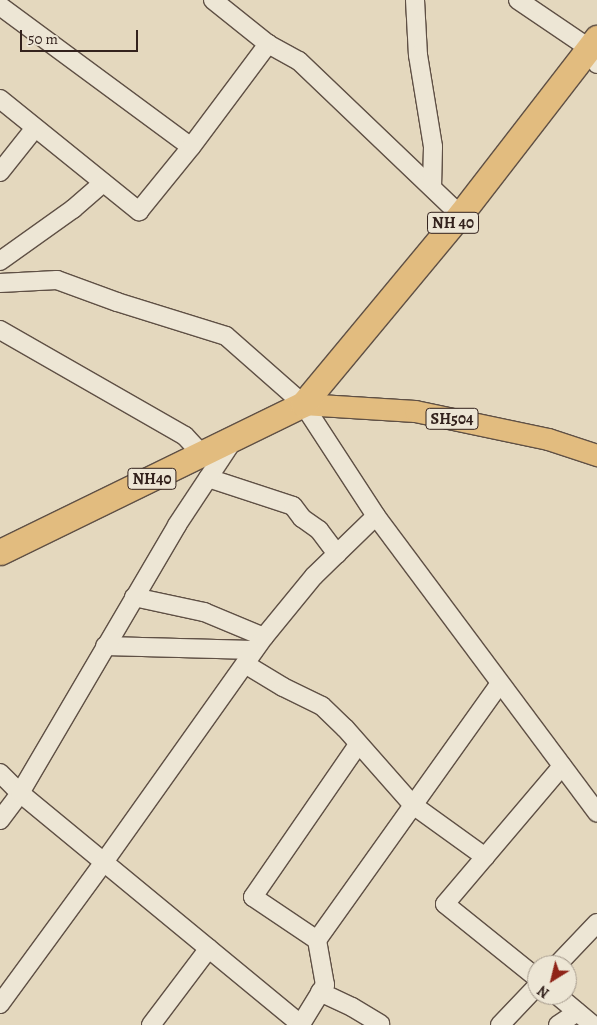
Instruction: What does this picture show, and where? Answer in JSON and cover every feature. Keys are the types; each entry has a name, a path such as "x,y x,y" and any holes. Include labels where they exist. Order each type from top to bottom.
{"highway":[{"name":"NH 40","path":"303,404 594,50"},
{"name":"NH40","path":"0,552 205,466 234,439 303,404"}],"main road":[{"name":"SH504","path":"303,404 415,411 548,439 597,455"}],"street":[{"path":"213,0 268,44 299,60 460,215"},
{"path":"415,0 418,55 433,147 432,187"},
{"path":"518,0 594,50"},
{"path":"0,6 191,147"},
{"path":"0,99 139,212 191,147 268,44"},
{"path":"0,172 36,128"},
{"path":"0,261 73,209 103,182"},
{"path":"0,283 57,280 117,302 226,336 303,404 376,516 597,813"},
{"path":"0,330 185,436 205,466 293,506 302,518 319,530 336,554"},
{"path":"0,820 20,793 134,597 205,466"},
{"path":"0,1004 104,862 254,650 314,576 376,516"},
{"path":"134,597 204,612 254,650 283,687 322,706 413,805 485,857"},
{"path":"105,646 254,650"},
{"path":"0,773 20,793 301,1025 325,985 318,940 500,683"},
{"path":"318,940 253,898 358,745"},
{"path":"527,970 445,904 562,766"},
{"path":"567,955 597,923"},
{"path":"151,1025 209,948"},
{"path":"320,992 352,1007 380,1024"},
{"path":"500,1025 527,997"},
{"path":"569,1005 593,1025"},
{"path":"558,1025 577,1012"}]}
